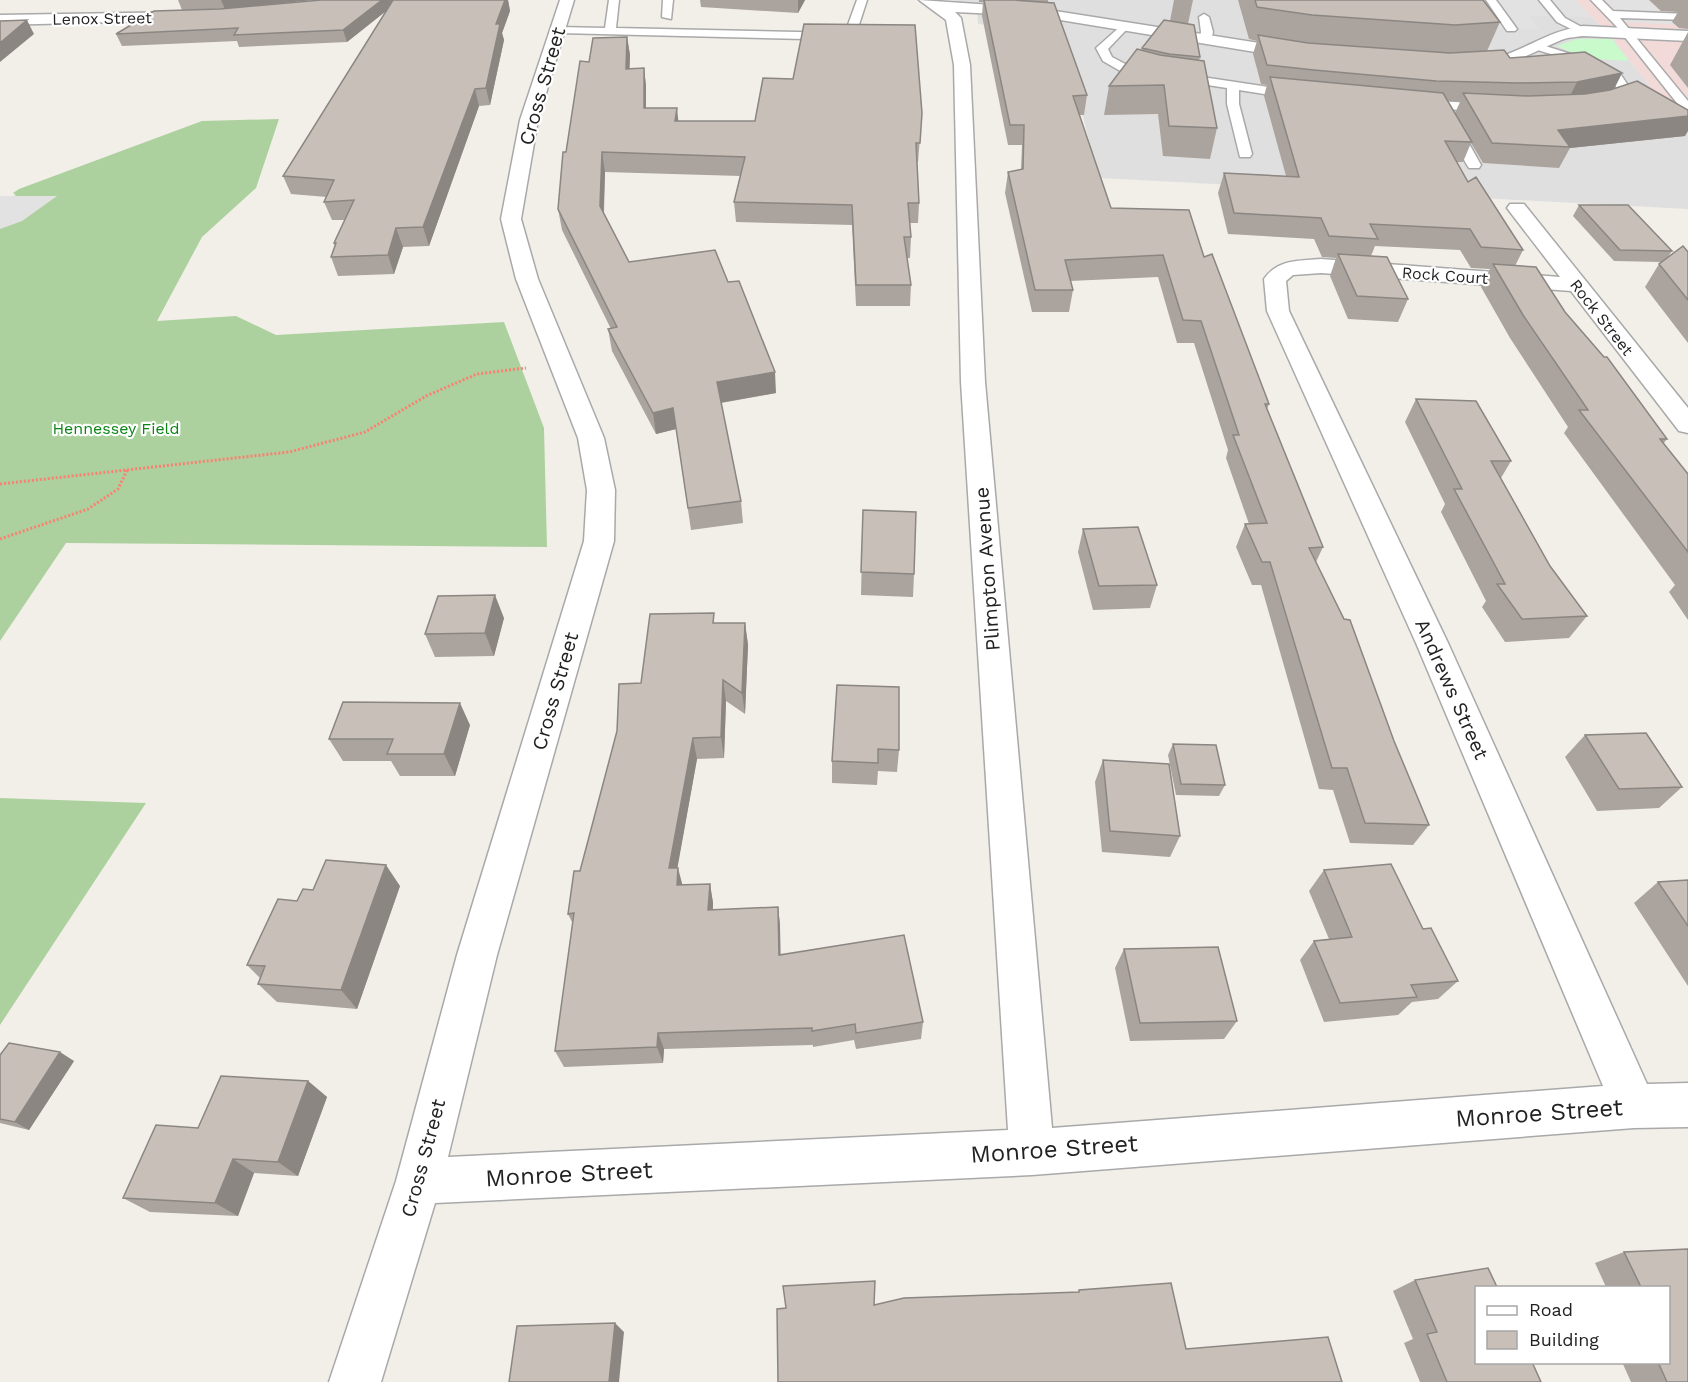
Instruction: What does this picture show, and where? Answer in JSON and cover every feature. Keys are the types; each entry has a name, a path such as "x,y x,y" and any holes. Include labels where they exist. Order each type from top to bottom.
{"street":[{"path":"939,8 1056,16 1311,56"},
{"name":"Plimpton Avenue","path":"939,8 962,65 973,382 1032,1152"},
{"name":"Cross Street","path":"355,1382 419,1181 477,955 598,541 601,490 591,438 527,279 511,219 529,120 563,15"},
{"name":"Lenox Street","path":"0,20 201,16"},
{"path":"1451,64 1504,61 1563,34 1583,32 1688,36"},
{"name":"Rock Street","path":"1516,208 1688,425"},
{"name":"Rock Court","path":"1280,275 1287,269 1321,266 1577,285"},
{"name":"Andrews Street","path":"1280,275 1275,279 1278,311 1432,643 1634,1106"},
{"name":"Monroe Street","path":"419,1181 1032,1152 1634,1106 1688,1105"}],"lane":[{"path":"610,31 618,18 614,0"},
{"path":"667,17 668,0"},
{"path":"563,15 610,31 849,37 848,24 862,0"},
{"path":"1491,0 1511,29"},
{"path":"1544,0 1561,20 1583,32"},
{"path":"1596,0 1611,14 1688,109"},
{"path":"1611,14 1688,17"},
{"path":"1204,17 1207,32 1205,40"},
{"path":"1122,28 1102,48 1107,59 1126,69 1233,87 1308,96"},
{"path":"1536,46 1596,66 1617,78 1628,94 1619,101 1599,104"},
{"path":"1233,87 1233,104 1245,154"},
{"path":"1408,104 1509,108"},
{"path":"1441,105 1474,165"}],"path":[{"path":"0,484 128,468 218,462 288,452 365,432 426,396 477,374 560,363"},
{"path":"0,539 88,509 118,489 128,468"}],"shaded area":[{"path":"951,0 1576,0 1613,39 1688,135 1688,209 1099,178 1060,29 978,24 977,4"},
{"path":"1462,0 1576,0 1591,17 1530,16 1539,29 1482,28"},
{"path":"1576,0 1688,0 1688,135 1613,39"},
{"path":"1605,0 1649,0 1668,19 1688,20 1688,25 1625,22"},
{"path":"0,196 57,196 22,221 0,229"}],"green space":[{"path":"1577,39 1612,39 1629,61 1596,59 1595,62 1557,46"},
{"name":"Hennessey Field","path":"279,119 256,188 202,237 157,321 236,316 276,335 504,322 544,428 547,547 66,543 0,641 0,202 16,195 13,193 19,189 202,121"},
{"path":"0,798 146,803 0,1025"}],"building":[{"path":"321,0 382,0 343,30 234,35 238,28 116,34 154,11 220,9"},
{"path":"393,0 505,0 496,24 500,24 486,88 475,89 423,227 396,228 388,255 331,257 336,243 334,243 354,200 324,202 334,180 283,176"},
{"path":"984,0 1054,3 1087,95 1073,96 1111,208 1189,210 1204,257 1212,254 1269,404 1265,404 1323,547 1309,548 1344,619 1350,620 1394,741 1429,825 1365,823 1347,768 1332,768 1270,562 1262,562 1245,524 1267,523 1233,435 1239,435 1201,321 1183,320 1163,255 1065,260 1073,290 1035,290 1008,172 1023,169 1024,125 1010,125"},
{"path":"1255,0 1483,0 1500,22 1455,25 1312,15 1257,7"},
{"path":"27,20 0,43 0,21"},
{"path":"1164,20 1194,25 1200,57 1142,48"},
{"path":"804,24 915,25 922,113 920,143 916,143 919,203 908,203 911,237 904,237 911,285 856,285 852,205 734,202 745,157 602,152 600,206 629,262 715,250 728,282 739,281 775,372 717,382 741,501 688,508 673,408 653,413 608,329 617,327 558,209 563,152 566,152 580,61 589,62 593,38 627,37 626,69 644,68 644,108 677,108 675,121 755,121 763,78 793,79"},
{"path":"1258,35 1308,43 1450,53 1504,50 1510,58 1585,52 1622,73 1577,82 1518,83 1436,81 1314,70 1267,65"},
{"path":"1137,49 1160,55 1204,61 1217,128 1169,126 1164,85 1109,86"},
{"path":"1270,77 1443,93 1472,142 1445,141 1468,182 1476,177 1523,250 1481,247 1470,229 1370,224 1378,239 1329,236 1321,218 1234,213 1224,173 1299,177"},
{"path":"1637,81 1688,110 1688,116 1558,130 1570,147 1492,143 1463,93 1528,96 1585,94 1610,90"},
{"path":"1579,205 1628,205 1672,251 1620,250"},
{"path":"1683,246 1688,252 1688,300 1659,264"},
{"path":"1338,254 1387,257 1408,299 1357,296"},
{"path":"1493,264 1536,267 1565,312 1604,357 1607,357 1667,439 1660,439 1688,474 1688,552 1579,410 1588,410 1523,315"},
{"path":"1416,399 1476,401 1511,461 1491,461 1550,566 1587,616 1522,619 1497,584 1505,584 1454,489 1462,489"},
{"path":"863,510 916,512 914,574 861,572"},
{"path":"1138,527 1157,585 1099,586 1083,529"},
{"path":"495,595 485,633 425,634 438,596"},
{"path":"714,613 713,623 745,623 742,693 723,680 721,737 693,738 669,868 678,868 677,885 710,884 708,910 778,907 779,955 904,935 923,1022 856,1033 855,1024 812,1031 812,1028 658,1033 657,1047 555,1051 574,913 568,914 574,871 580,871 617,731 619,684 641,683 650,614"},
{"path":"837,685 899,687 899,750 878,749 878,763 832,761"},
{"path":"343,702 460,703 444,754 387,754 393,739 329,739"},
{"path":"1646,733 1682,787 1619,789 1585,735"},
{"path":"1173,744 1216,745 1225,785 1181,784"},
{"path":"1103,760 1169,764 1180,836 1110,831"},
{"path":"326,860 386,865 341,990 258,984 265,966 247,965 278,899 297,901 303,889 313,890"},
{"path":"1391,864 1423,929 1431,928 1458,981 1411,985 1417,997 1340,1003 1314,941 1352,937 1324,870"},
{"path":"1688,880 1688,926 1658,882"},
{"path":"1218,947 1237,1021 1140,1023 1124,949"},
{"path":"9,1043 60,1052 15,1122 0,1119 0,1055"},
{"path":"221,1076 308,1081 278,1162 233,1159 215,1203 123,1198 156,1125 198,1128"},
{"path":"1688,1249 1688,1382 1667,1382 1659,1364 1670,1364 1670,1286 1641,1286 1624,1252"},
{"path":"1488,1268 1497,1286 1475,1286 1475,1364 1533,1364 1541,1382 1447,1382 1427,1334 1437,1332 1415,1280"},
{"path":"875,1281 874,1305 904,1298 1079,1292 1079,1290 1171,1283 1186,1349 1328,1337 1342,1382 778,1382 777,1309 786,1308 783,1286"},
{"path":"615,1323 609,1382 509,1382 517,1326"}]}
